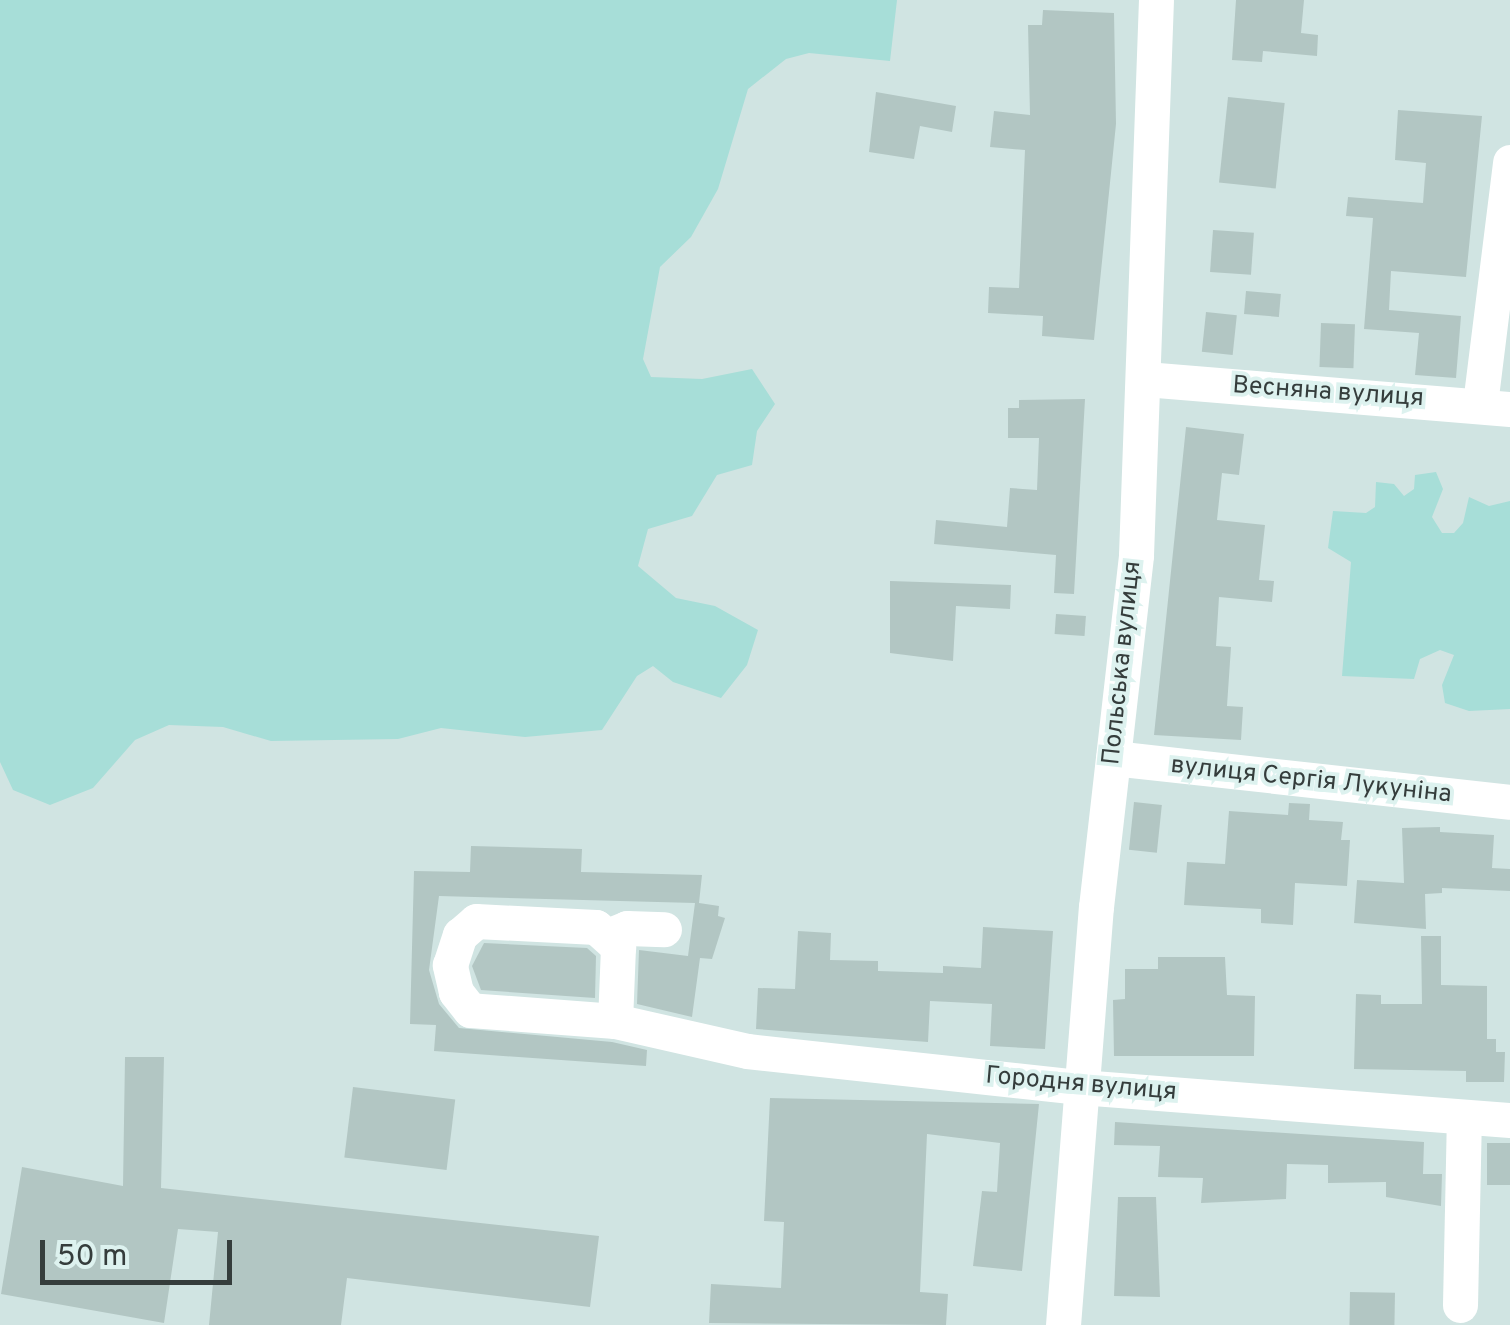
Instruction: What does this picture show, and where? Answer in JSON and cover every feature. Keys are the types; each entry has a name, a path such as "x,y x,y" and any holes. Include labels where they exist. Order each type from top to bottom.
{"street":[{"name":"Польська вулиця","path":"1063,1325 1080,1087 1136,555 1156,0"},
{"path":"1495,407 1510,162"},
{"name":"Весняна вулиця","path":"1145,379 1495,407"},
{"name":"вулиця Сергія Лукуніна","path":"1112,758 1510,802"},
{"name":"Городня вулиця","path":"610,934 596,927 476,921 460,934 450,964 456,992 470,1010 655,1026 747,1051 1080,1087 1510,1120"},
{"path":"615,1021 618,948 610,934 628,928 664,929"},
{"path":"1460,1305 1464,1117"}],"shaded area":[{"path":"0,0 897,0 890,61 809,53 786,59 748,89 718,189 691,237 660,267 643,359 651,377 702,379 752,369 775,404 757,431 752,465 717,475 692,516 648,529 638,566 676,598 715,606 758,630 747,665 721,698 673,682 653,666 637,676 602,730 525,737 441,728 398,739 271,741 223,727 169,725 135,740 93,788 50,805 13,790 0,762"},
{"path":"1436,472 1443,489 1432,517 1442,533 1454,533 1463,523 1469,497 1489,506 1510,501 1510,709 1469,711 1445,703 1442,685 1454,655 1440,650 1420,659 1414,679 1342,676 1351,562 1328,548 1333,511 1366,513 1375,507 1376,482 1394,484 1404,496 1414,489 1415,475"}],"building":[{"path":"1236,0 1304,0 1301,33 1318,35 1317,56 1263,51 1262,62 1232,60"},
{"path":"1043,10 1114,13 1116,124 1094,340 1042,336 1043,316 988,313 989,287 1019,288 1025,150 990,147 994,111 1030,115 1028,25 1042,25"},
{"path":"876,92 956,106 952,132 920,126 914,159 869,152"},
{"path":"1228,97 1285,103 1276,188 1219,183"},
{"path":"1398,110 1482,116 1466,277 1391,271 1389,310 1461,316 1456,378 1415,375 1419,333 1364,329 1373,218 1346,216 1348,197 1423,203 1426,163 1395,160"},
{"path":"1213,230 1254,233 1251,275 1210,272"},
{"path":"1246,291 1281,294 1279,317 1244,314"},
{"path":"1206,312 1237,315 1233,355 1202,352"},
{"path":"1321,323 1355,324 1353,368 1319,367"},
{"path":"1085,399 1074,594 1054,593 1056,555 934,544 936,520 1007,527 1010,488 1037,490 1039,438 1008,438 1008,408 1019,408 1019,400"},
{"path":"1186,427 1244,434 1239,475 1222,473 1217,520 1265,525 1259,580 1274,581 1272,602 1219,597 1216,646 1231,647 1227,706 1243,707 1241,740 1154,735"},
{"path":"890,581 1011,585 1010,609 956,606 953,661 890,653"},
{"path":"1056,614 1086,616 1085,636 1055,634"},
{"path":"1134,802 1162,805 1157,853 1129,850"},
{"path":"1289,803 1310,804 1309,820 1343,822 1341,840 1350,840 1347,886 1295,883 1293,925 1261,923 1261,909 1184,905 1187,862 1225,864 1229,811 1288,815"},
{"path":"1440,827 1440,832 1494,835 1492,868 1510,869 1510,891 1442,888 1442,893 1425,894 1426,929 1354,923 1357,880 1404,883 1402,828"},
{"path":"471,846 582,849 581,872 702,875 699,903 719,906 718,916 725,918 712,959 700,958 692,1017 637,1004 639,950 688,956 695,903 439,896 429,970 439,1004 459,1028 612,1042 647,1050 646,1066 434,1051 436,1025 410,1024 414,871 470,872"},
{"path":"983,927 1053,931 1045,1049 990,1046 992,1004 930,1001 928,1042 756,1029 758,988 795,989 798,931 831,933 830,960 878,961 878,971 943,973 943,966 981,968"},
{"path":"1421,936 1441,936 1441,985 1487,986 1487,1039 1496,1039 1496,1052 1505,1052 1504,1082 1466,1082 1466,1071 1354,1069 1356,994 1381,995 1381,1004 1422,1004"},
{"path":"484,943 587,948 596,956 595,998 481,990 472,966"},
{"path":"1158,957 1225,957 1227,995 1255,996 1254,1056 1114,1056 1113,1000 1125,999 1125,969 1158,969"},
{"path":"125,1057 164,1057 161,1188 599,1236 590,1307 347,1278 341,1325 209,1325 218,1232 178,1229 164,1323 1,1294 22,1167 123,1186"},
{"path":"353,1087 455,1100 447,1170 344,1157"},
{"path":"770,1098 1039,1104 1022,1271 973,1266 982,1191 997,1192 1000,1143 927,1134 920,1292 948,1294 946,1325 709,1323 711,1284 781,1288 784,1222 764,1221"},
{"path":"1115,1122 1424,1142 1423,1174 1442,1174 1441,1206 1386,1197 1386,1182 1328,1183 1328,1165 1287,1164 1286,1199 1201,1203 1203,1178 1158,1177 1160,1146 1114,1145"},
{"path":"1487,1143 1510,1143 1510,1185 1487,1185"},
{"path":"1118,1197 1156,1197 1160,1297 1114,1296"},
{"path":"1350,1292 1395,1293 1394,1325 1349,1325"}]}
